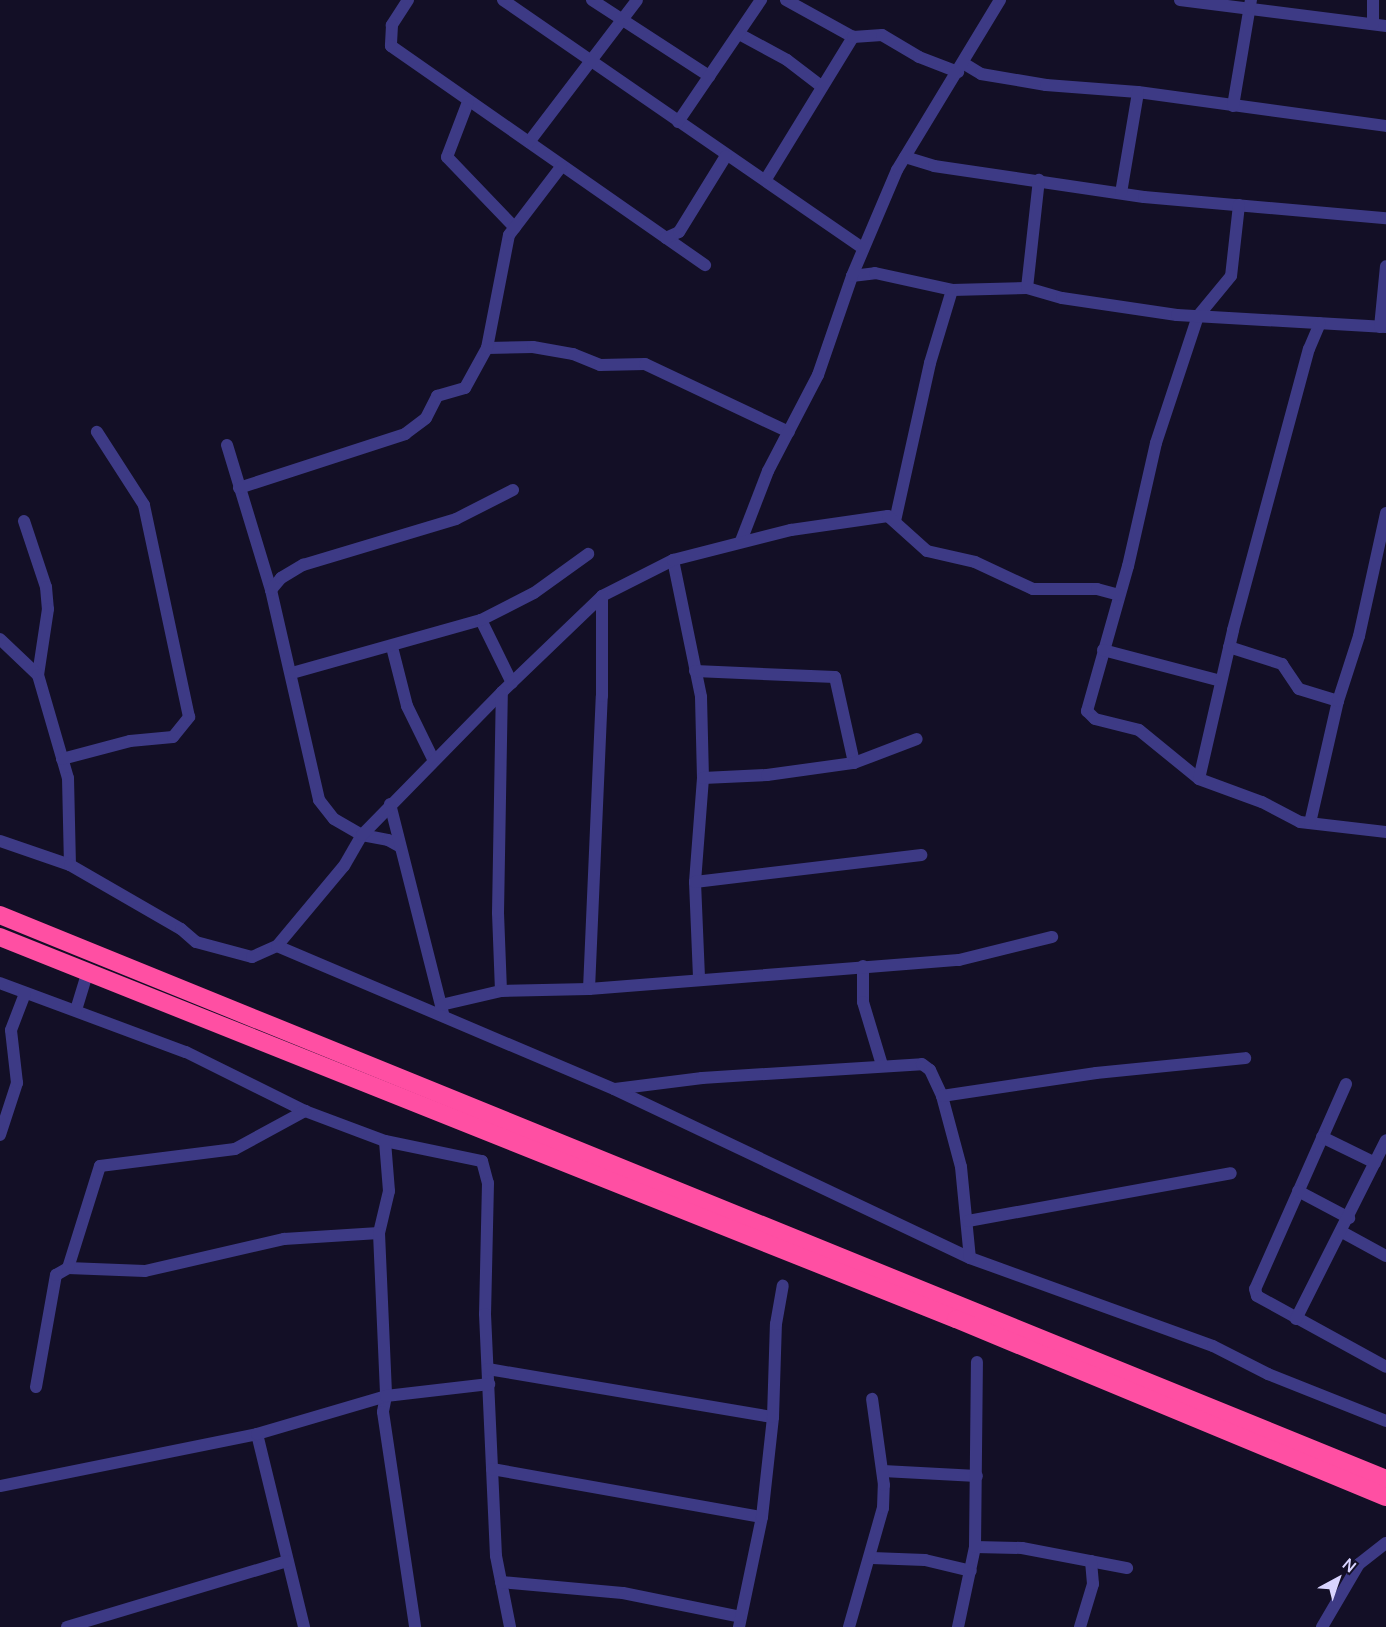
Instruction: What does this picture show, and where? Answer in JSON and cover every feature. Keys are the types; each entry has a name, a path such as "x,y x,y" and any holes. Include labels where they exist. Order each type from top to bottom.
{"highway":[{"path":"0,915 1386,1479"},
{"path":"0,937 87,974 707,1218 1386,1497"}],"street":[{"path":"408,0 392,25 391,46 468,102 530,142 592,190 624,206 705,266"},
{"path":"592,0 621,22 709,76"},
{"path":"530,142 637,0"},
{"path":"678,122 709,76 741,35 761,0"},
{"path":"786,0 852,37 882,35 919,57 981,74 1047,84 1138,92 1386,126"},
{"path":"741,541 768,471 818,375 863,248 905,157 961,68 1000,0"},
{"path":"1180,0 1251,6 1380,25 1373,0"},
{"path":"505,1 726,156 766,179 806,212 863,248"},
{"path":"1233,106 1251,6"},
{"path":"741,35 787,60 821,86"},
{"path":"766,179 852,37"},
{"path":"1121,193 1138,92"},
{"path":"468,102 447,157 515,228"},
{"path":"666,238 679,232 726,156"},
{"path":"905,157 934,166 1121,193 1386,218"},
{"path":"239,488 405,434 426,418 437,396 465,388 487,348 509,235 561,167"},
{"path":"1027,288 1039,180"},
{"path":"1239,205 1231,276 1198,316 1156,443 1119,595 1087,711 1090,716 1139,730 1199,779 1310,823 1386,832"},
{"path":"852,276 875,273 952,290 977,286 1027,288 1062,298 1198,316 1383,327 1386,266"},
{"path":"895,521 930,363 952,290"},
{"path":"1199,779 1229,647 1309,349 1320,323"},
{"path":"487,348 533,347 573,354 600,365 645,364 789,432"},
{"path":"62,759 130,741 173,736 189,717 144,505 97,432"},
{"path":"227,445 271,590 292,673 319,800 334,819 362,835 388,840 399,846"},
{"path":"271,590 281,578 303,565 456,519 513,490"},
{"path":"1310,823 1338,701 1359,636 1386,513"},
{"path":"0,841 70,865 181,929 196,942 252,957 277,946 344,866 362,835 390,804 433,759 602,596 673,560 741,541 877,515 895,521 927,551 975,562 1033,589 1097,590 1119,595"},
{"path":"24,522 46,587 48,609 38,675 68,778 70,865"},
{"path":"292,673 392,647 481,620 534,593 588,554"},
{"path":"673,560 701,697 703,778 695,882 699,979"},
{"path":"589,989 602,696 602,596"},
{"path":"481,620 512,683"},
{"path":"0,639 38,675"},
{"path":"392,647 407,706 433,759"},
{"path":"1229,647 1282,664 1299,689 1338,701"},
{"path":"1103,650 1221,681"},
{"path":"694,671 836,677 854,763"},
{"path":"501,991 498,913 502,692"},
{"path":"703,778 767,775 854,763 917,739"},
{"path":"390,804 442,1009"},
{"path":"695,882 921,855"},
{"path":"442,1009 501,991 589,989 959,960 1052,938"},
{"path":"277,946 442,1009 970,1258 1213,1346 1268,1374 1386,1421"},
{"path":"863,966 863,1002 882,1065"},
{"path":"76,1010 87,974"},
{"path":"0,983 186,1052 305,1111 385,1141 482,1161 488,1183 488,1369 496,1556 510,1627"},
{"path":"0,1136 4,1111 17,1083 11,1030 25,994"},
{"path":"942,1096 1096,1073 1245,1058"},
{"path":"614,1089 702,1078 922,1064 930,1070 942,1096 965,1184 970,1258"},
{"path":"1346,1084 1255,1289 1257,1296 1386,1367"},
{"path":"68,1268 100,1166 235,1149 305,1111"},
{"path":"1322,1137 1375,1163"},
{"path":"1296,1318 1342,1232 1386,1140"},
{"path":"385,1141 389,1191 379,1233 386,1396 383,1412 415,1627"},
{"path":"968,1221 1231,1173"},
{"path":"1298,1191 1349,1218"},
{"path":"1342,1232 1386,1256"},
{"path":"36,1387 57,1275 68,1268 145,1271 284,1239 379,1233"},
{"path":"501,1581 623,1593 740,1622 762,1517 772,1417 776,1324 783,1286"},
{"path":"958,1627 975,1547 977,1362"},
{"path":"488,1369 772,1417"},
{"path":"0,1486 257,1434 386,1396 489,1384"},
{"path":"849,1627 872,1558 883,1509 883,1471 872,1399"},
{"path":"257,1434 304,1627"},
{"path":"492,1469 762,1517"},
{"path":"883,1471 976,1476"},
{"path":"1322,1627 1359,1564 1386,1543"},
{"path":"975,1547 1022,1548 1127,1568"},
{"path":"872,1558 925,1560 971,1571"},
{"path":"67,1627 287,1561"},
{"path":"1080,1627 1093,1584 1091,1561"}]}
